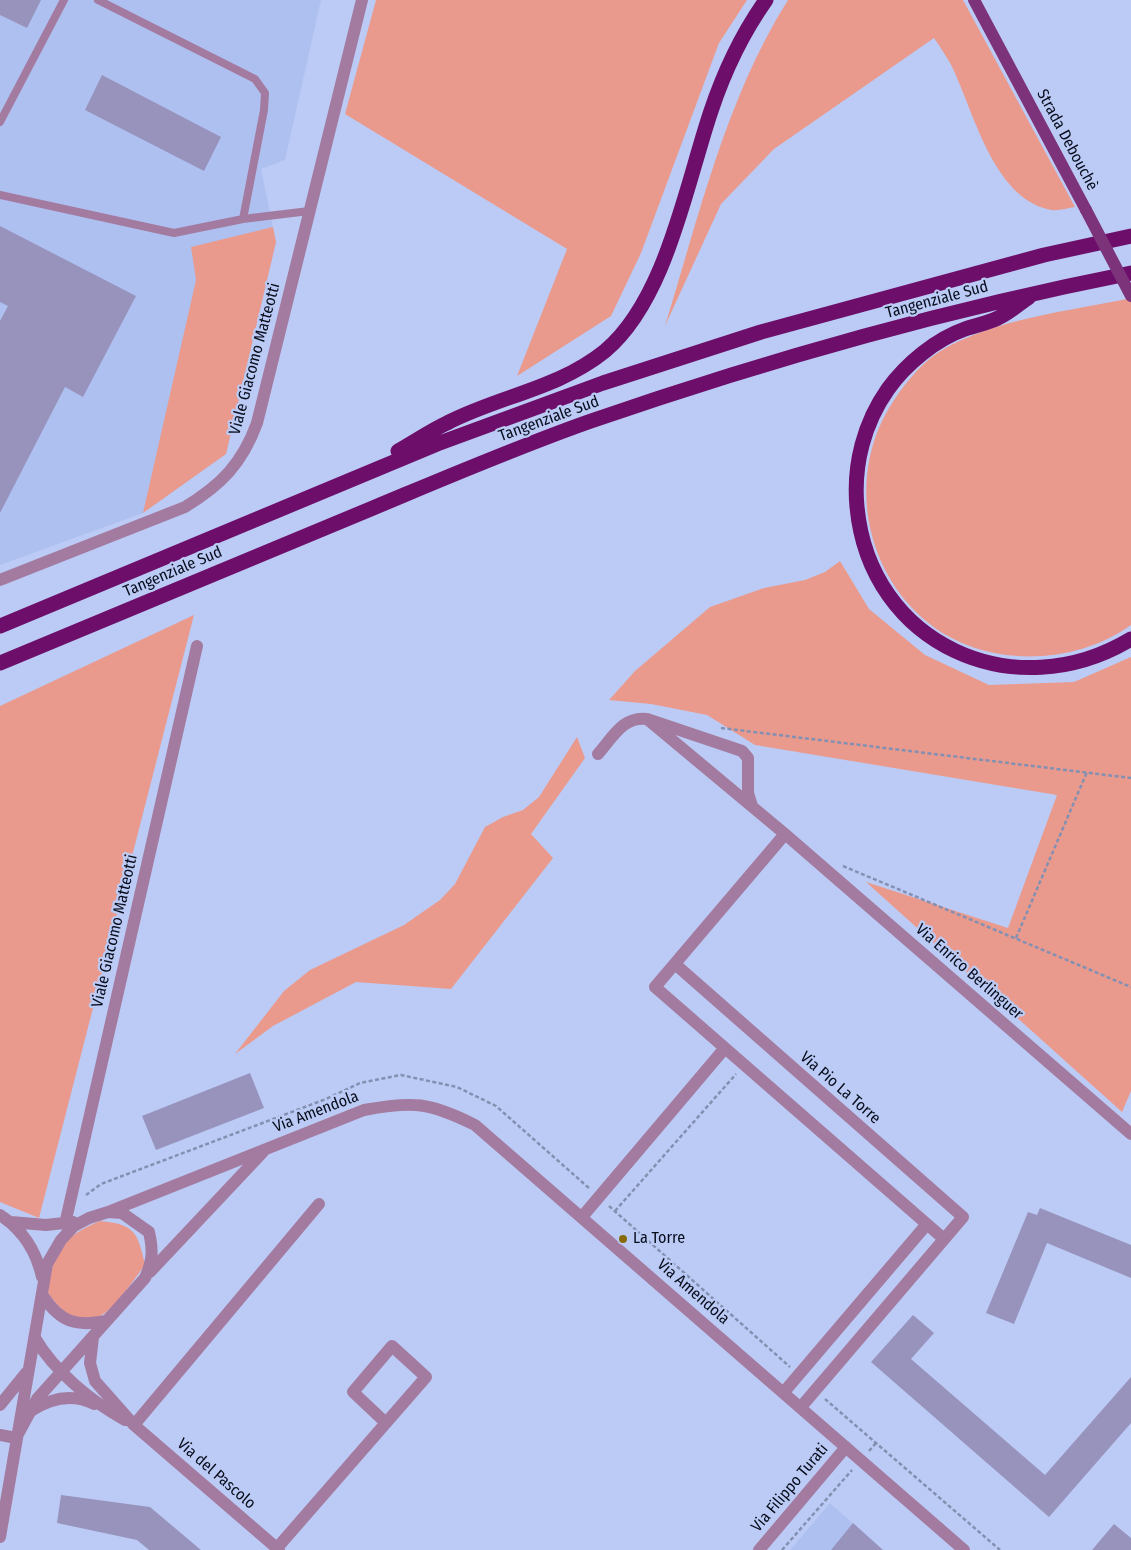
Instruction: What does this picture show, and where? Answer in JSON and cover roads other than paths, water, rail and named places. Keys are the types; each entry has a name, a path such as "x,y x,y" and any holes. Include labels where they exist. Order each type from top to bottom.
{"highway":[{"path":"352,478 448,422 560,380 606,350 624,330 640,307 667,250 724,74 739,44 766,0"},
{"name":"Tangenziale Sud","path":"0,626 352,478 520,412 716,346 1044,255 1131,236"},
{"name":"Tangenziale Sud","path":"0,664 499,456 591,422 816,350 1040,291 1131,273"},
{"path":"1040,291 998,318 966,328 936,344 909,365 888,389 871,420 861,444 855,494 862,539 870,564 880,583 894,602 927,635 948,648 971,658 1017,669 1069,666 1092,659 1131,639"}],"main road":[{"name":"Strada Debouchè","path":"974,0 1131,296"}],"street":[{"name":"Viale Giacomo Matteotti","path":"0,580 184,508 206,494 239,462 250,443 257,423 362,0"},
{"name":"Viale Giacomo Matteotti","path":"65,1224 197,646"},
{"path":"598,754 626,722 636,718 647,719 742,752 748,758 748,793 752,806"},
{"name":"Via Enrico Berlinguer","path":"647,719 827,870 1131,1134"},
{"path":"699,762 698,748 702,744 712,741"},
{"path":"785,834 655,986 944,1239"},
{"name":"Via Pio La Torre","path":"675,964 963,1217 801,1407"},
{"path":"582,1217 725,1048"},
{"name":"Via Amendola","path":"108,1212 364,1110 394,1105 423,1104 450,1113 475,1125 964,1550"},
{"name":"Via Amendola","path":"145,1278 266,1148"},
{"path":"134,1425 319,1204"},
{"path":"5,1219 29,1225 65,1224 108,1212 122,1213 149,1232 153,1249 152,1262 145,1278 37,1399 16,1438"},
{"path":"0,1537 47,1264 61,1240 74,1226 89,1218"},
{"path":"5,1219 32,1247 44,1281"},
{"path":"784,1392 927,1224"},
{"path":"42,1296 51,1309 62,1318 86,1324 106,1320"},
{"name":"Via del Pascolo","path":"94,1334 90,1363 95,1381 134,1425 278,1549 426,1377 392,1346 353,1392 386,1423"},
{"name":"Via del Pascolo","path":"35,1338 46,1357 103,1408"},
{"path":"0,1404 21,1382 29,1369"},
{"name":"Via del Pascolo","path":"31,1411 56,1399 70,1397 88,1400 134,1425"},
{"path":"0,1436 16,1438"},
{"name":"Via Filippo Turati","path":"759,1550 846,1448"}],"lane":[{"path":"0,122 64,0"},
{"path":"98,0 254,79 265,93 264,110 243,219"},
{"path":"0,195 174,233 243,219 310,211"}],"place":[{"name":"La Torre","path":"623,1239"}]}
